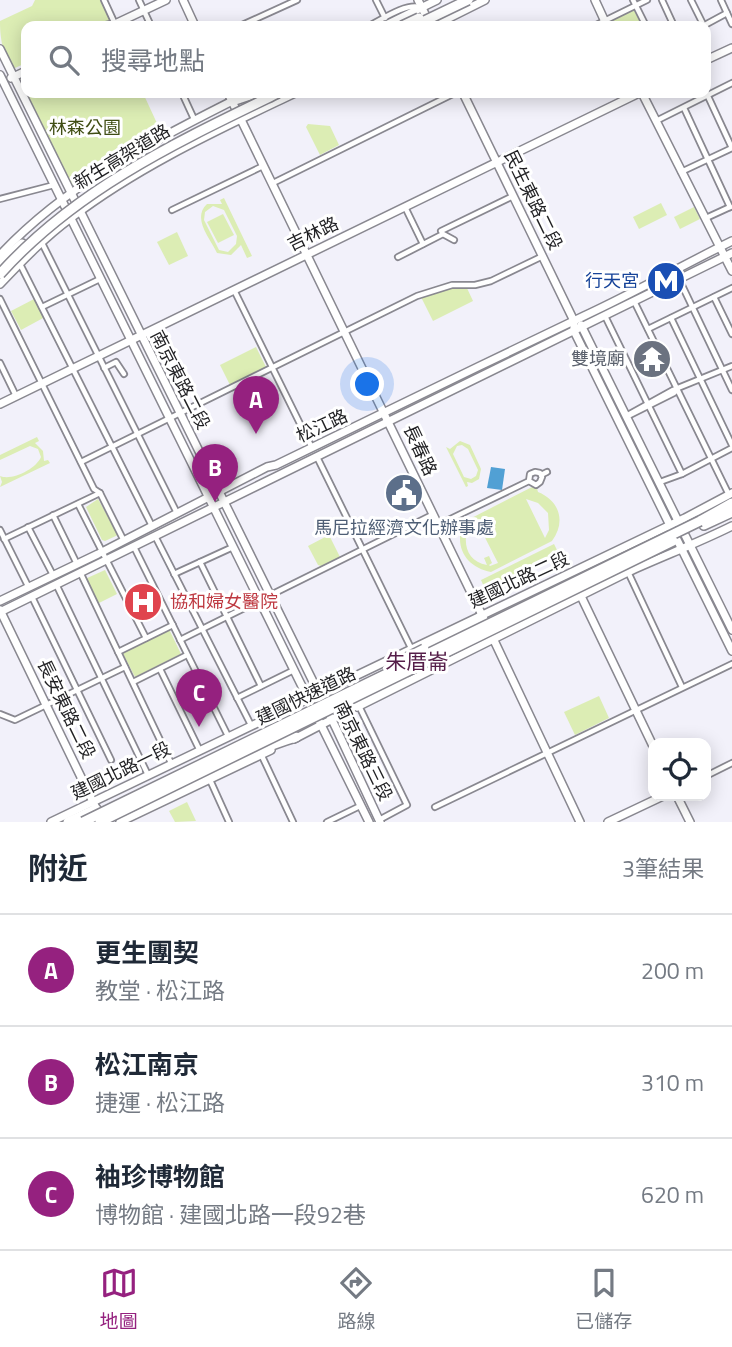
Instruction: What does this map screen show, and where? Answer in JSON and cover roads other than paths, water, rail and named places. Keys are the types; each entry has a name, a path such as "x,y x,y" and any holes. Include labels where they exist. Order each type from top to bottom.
{"highway":[{"path":"412,21 455,0"},
{"path":"424,21 468,0"},
{"name":"新生高架道路","path":"0,274 25,245 71,202 132,160 256,98"},
{"name":"新生高架道路","path":"0,266 85,197 173,143 268,98"},
{"path":"173,143 276,98"},
{"path":"0,281 25,245"},
{"name":"建國快速道路","path":"102,822 116,819 511,622 701,524 731,504"},
{"name":"建國快速道路","path":"83,822 701,524"},
{"path":"260,735 289,715 475,624 482,615"},
{"path":"343,713 366,697 493,634 511,622"},
{"path":"116,819 268,745 296,737"},
{"path":"68,822 94,805"}],"street":[{"path":"104,0 113,21"},
{"path":"139,0 149,21"},
{"path":"123,21 166,0"},
{"path":"183,0 193,21"},
{"path":"251,21 298,0"},
{"path":"376,0 384,21"},
{"path":"386,21 437,0"},
{"path":"441,21 485,0"},
{"path":"595,0 603,18 634,3 647,0"},
{"path":"662,0 672,21"},
{"path":"691,0 701,21"},
{"path":"721,0 732,24"},
{"path":"634,3 643,21"},
{"path":"711,22 727,13"},
{"path":"711,58 732,48"},
{"name":"南京東路二段","path":"0,49 21,93"},
{"path":"1,78 21,70"},
{"name":"南京東路二段","path":"1,78 309,697"},
{"path":"711,93 732,85"},
{"name":"南京東路二段","path":"23,98 318,693"},
{"path":"184,98 194,119"},
{"path":"0,255 35,221 70,194 115,163 194,119 225,98"},
{"name":"長春路","path":"230,98 580,822"},
{"path":"0,281 71,218 139,172 285,98"},
{"path":"272,184 445,98"},
{"name":"民生東路二段","path":"465,98 575,321 583,327 732,630"},
{"name":"吉林路","path":"0,404 631,98"},
{"path":"644,98 720,248 729,255 732,271"},
{"path":"656,121 700,98"},
{"path":"681,172 732,148 709,98"},
{"path":"684,108 731,207 705,218"},
{"path":"165,135 178,146 193,138 200,140"},
{"path":"95,201 99,194 121,179 115,163"},
{"path":"172,210 263,166"},
{"path":"0,199 54,185"},
{"path":"442,231 513,196"},
{"path":"405,207 423,244"},
{"path":"27,256 30,249 44,236 43,230 35,221"},
{"path":"398,257 443,234 454,240"},
{"name":"松江路","path":"386,417 395,406 575,321 732,241"},
{"path":"42,243 177,513"},
{"name":"松江路","path":"104,555 155,536 267,467 314,452 583,327 729,255"},
{"path":"81,462 417,296 452,285 475,285 491,281 543,256"},
{"path":"20,263 152,526"},
{"path":"43,307 100,279"},
{"path":"679,279 732,390"},
{"path":"648,329 732,288"},
{"path":"234,290 411,648"},
{"path":"714,297 732,334"},
{"path":"0,299 94,489 100,493 124,541"},
{"path":"634,301 731,504"},
{"path":"605,316 682,474"},
{"path":"660,482 712,460 732,446 671,318"},
{"path":"575,321 574,331 732,651"},
{"path":"104,368 116,362 124,374"},
{"path":"0,363 16,396"},
{"path":"626,416 677,389 732,366"},
{"path":"438,525 529,481 536,485 540,482 541,475 547,472"},
{"path":"4,539 100,493"},
{"name":"松江路","path":"0,611 32,596 55,580 177,513 211,502"},
{"path":"78,504 146,638"},
{"name":"建國北路二段","path":"318,693 669,525 731,504"},
{"path":"180,640 433,514"},
{"path":"53,515 172,764"},
{"path":"116,819 210,780 628,572 732,526"},
{"path":"29,527 148,775"},
{"path":"0,530 28,586"},
{"path":"155,536 251,726"},
{"path":"133,546 228,737"},
{"path":"174,574 233,547"},
{"path":"200,562 261,686"},
{"path":"628,572 682,687"},
{"path":"570,573 649,738"},
{"name":"松江路","path":"0,601 28,586 55,580"},
{"path":"32,596 111,760"},
{"name":"長安東路二段","path":"0,611 102,822"},
{"path":"118,652 173,625"},
{"path":"133,682 187,655"},
{"path":"435,807 732,664"},
{"path":"0,714 15,720 125,667"},
{"path":"160,669 200,751"},
{"path":"237,698 294,670"},
{"name":"建國北路一段","path":"51,822 94,805 148,775 318,693"},
{"name":"南京東路三段","path":"318,693 380,821"},
{"name":"南京東路三段","path":"309,697 369,822"},
{"path":"359,706 407,805 380,821"},
{"path":"261,754 293,822"},
{"path":"711,774 732,763"},
{"path":"210,780 229,822"},
{"path":"608,822 652,801"},
{"path":"680,801 690,822"},
{"path":"327,822 361,805"}],"water":[{"path":"491,467 505,469 502,490 487,488"}],"place":[{"name":"行天宮","path":"666,281"},
{"name":"雙境廟","path":"652,359"},
{"name":"更生團契","path":"256,434"},
{"name":"馬尼拉經濟文化辦事處","path":"404,493"},
{"name":"松江南京","path":"215,502"},
{"name":"協和婦女醫院","path":"143,602"},
{"name":"袖珍博物館","path":"199,727"}],"district":[{"name":"朱厝崙","path":"417,662"}],"park label":[{"name":"林森公園","path":"85,128"}]}
